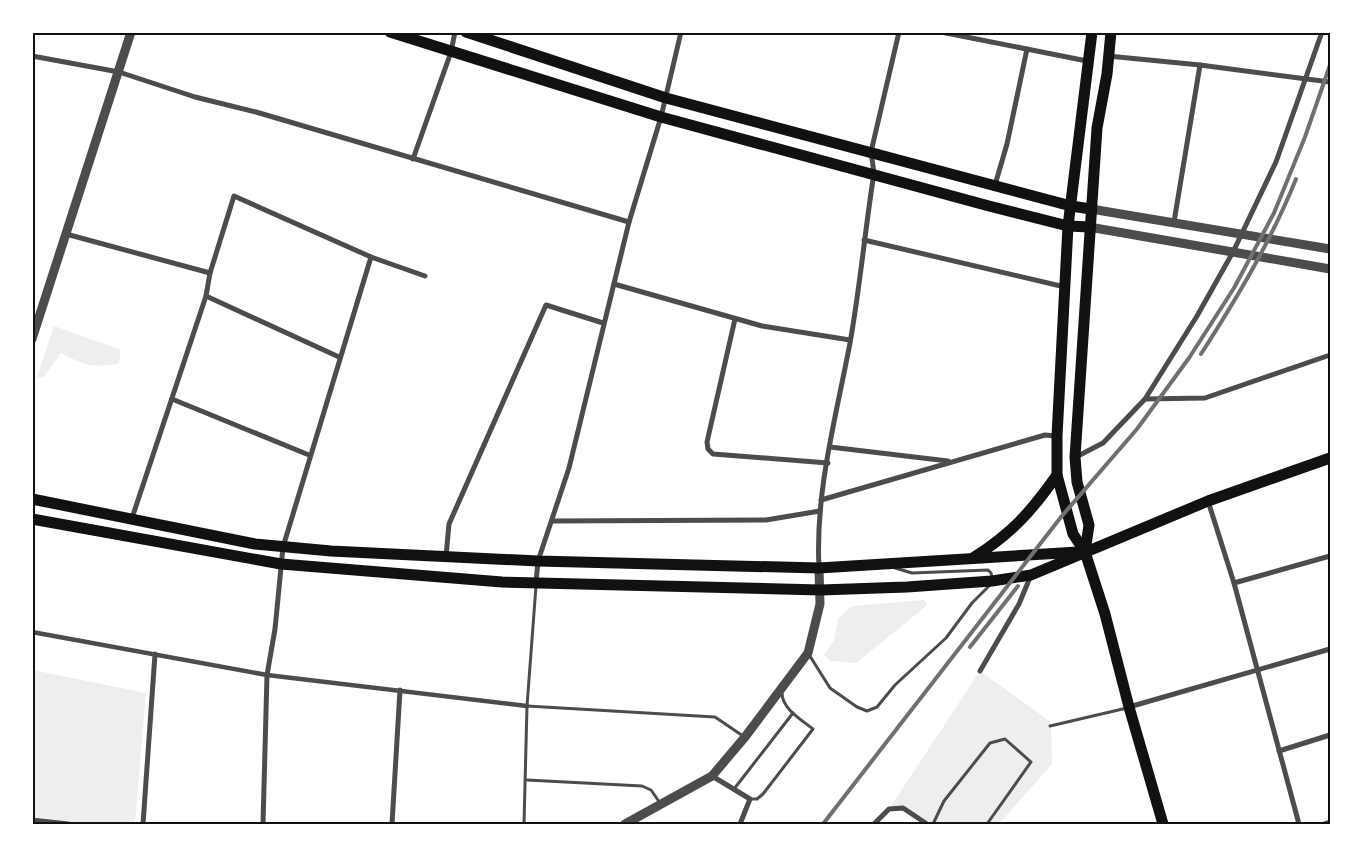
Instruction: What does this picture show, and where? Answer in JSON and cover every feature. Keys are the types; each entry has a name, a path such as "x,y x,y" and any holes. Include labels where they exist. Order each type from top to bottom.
{"main road":[{"path":"390,32 661,117 1068,226 1089,227"},
{"path":"466,32 666,98 1071,206 1090,209"},
{"path":"1092,32 1068,226 1057,436 1057,475 1073,534 1084,552 1105,614 1129,707 1163,824"},
{"path":"1084,552 1090,525 1077,482 1075,457 1090,209 1097,128 1110,32"},
{"path":"32,519 281,564 536,583 820,590 992,581 1031,575 1208,502 1330,458"},
{"path":"972,558 1000,540 1034,509 1057,475"},
{"path":"32,499 283,548 446,557 820,568 1084,552"}],"street":[{"path":"32,339 131,32"},
{"path":"413,158 451,52 455,32"},
{"path":"536,583 538,561 569,468 603,323 629,222 661,117 681,32"},
{"path":"624,824 712,776 745,738 808,653 820,604 818,540 821,500 850,340 874,173 871,152 899,32"},
{"path":"941,32 1087,61"},
{"path":"1075,457 1103,443 1146,399 1197,316 1233,252 1276,162 1322,32"},
{"path":"995,186 1007,144 1027,49"},
{"path":"32,56 119,72 195,97 413,158 629,222"},
{"path":"1108,56 1200,65 1330,82"},
{"path":"1174,222 1200,65"},
{"path":"132,519 206,296 210,273 234,196 371,257 426,276"},
{"path":"1090,209 1330,249"},
{"path":"1089,227 1330,269"},
{"path":"66,234 210,273"},
{"path":"864,240 1066,287"},
{"path":"263,824 268,675 275,630 283,548 309,454 371,257"},
{"path":"614,284 762,326 850,340"},
{"path":"206,296 339,357"},
{"path":"446,557 448,524 546,304 603,323"},
{"path":"736,319 708,433 708,449 713,454 828,463"},
{"path":"1146,399 1205,398 1330,355"},
{"path":"172,399 309,454"},
{"path":"821,500 1045,435 1057,436"},
{"path":"830,447 954,462"},
{"path":"1208,502 1234,583 1299,824"},
{"path":"552,521 766,520 820,510"},
{"path":"1234,583 1330,556"},
{"path":"980,671 1019,604 1031,575"},
{"path":"32,632 268,675 527,706"},
{"path":"1129,707 1330,649"},
{"path":"143,824 155,654"},
{"path":"392,824 400,690"},
{"path":"1279,751 1330,735"},
{"path":"712,776 750,799 740,824"},
{"path":"874,824 888,809 903,808 927,824"},
{"path":"32,820 68,824"},
{"path":"1324,824 1330,822"}],"lane":[{"path":"808,653 830,688 857,708 867,711 877,707 895,685 946,638 972,603 990,587 992,581 991,573 988,570 912,573 885,565"},
{"path":"524,824 527,706 536,583"},
{"path":"750,799 757,799 764,794 813,729 793,713 784,702 782,687"},
{"path":"527,706 715,717 745,738"},
{"path":"1050,726 1129,707"},
{"path":"734,789 793,713"},
{"path":"933,824 944,801 990,743 1005,739 1031,762 987,824"},
{"path":"526,780 642,786 651,790 660,803"}],"shaded area":[{"path":"54,326 121,350 119,363 103,366 89,365 61,353 43,378 37,377"},
{"path":"924,600 927,603 924,608 856,663 831,661 824,655 834,640 838,619 852,606"},
{"path":"33,670 146,693 135,821 113,826 100,826 33,817"},
{"path":"980,671 1051,722 1052,764 999,824 927,824 903,808 889,809"}],"railway":[{"path":"823,824 1061,517 1137,429 1189,358 1234,288 1274,213 1305,137 1330,65"},
{"path":"1201,354 1253,269 1276,225 1296,179"},
{"path":"970,647 1018,586"}]}
